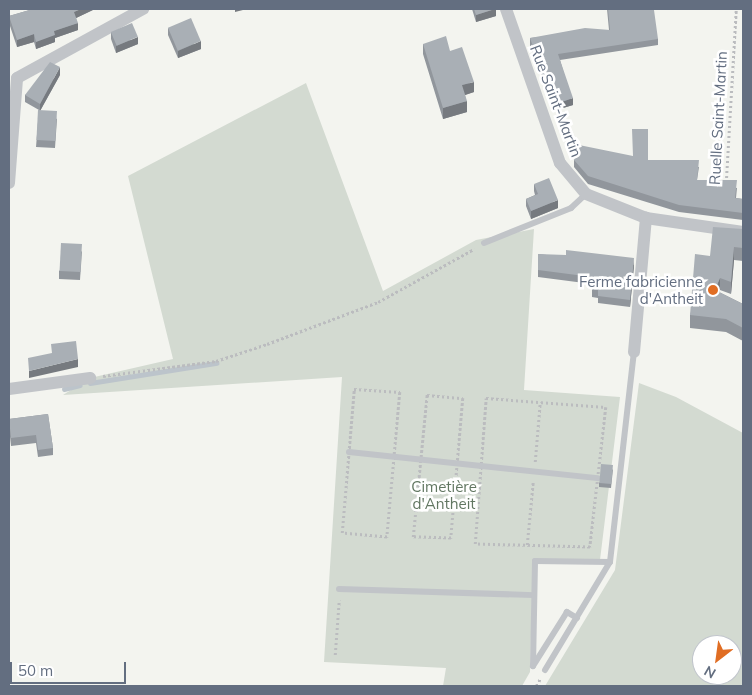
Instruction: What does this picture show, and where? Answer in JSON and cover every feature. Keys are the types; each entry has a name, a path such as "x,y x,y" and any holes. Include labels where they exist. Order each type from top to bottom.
{"street":[{"path":"9,183 17,78 144,9"},
{"name":"Rue Saint-Martin","path":"506,9 560,163 586,194 646,218 743,232"},
{"path":"634,352 646,218"},
{"path":"9,389 90,378"}],"lane":[{"path":"484,243 571,208 586,194"},
{"path":"545,670 610,562 634,352"},
{"path":"349,452 598,478"},
{"path":"577,618 567,612 533,666 535,561 610,562"},
{"path":"339,588 534,595"}],"path":[{"name":"Ruelle Saint-Martin","path":"726,191 736,9"},
{"path":"90,378 216,361 267,344 378,302 484,243"},
{"path":"335,655 339,588"}],"green space":[{"name":"Cimetière d'Antheit","path":"306,83 383,291 476,240 534,229 524,390 620,397 600,560 533,559 530,672 522,686 443,686 446,668 324,662 342,377 63,395 90,378 173,359 128,176"},
{"path":"639,383 676,397 743,433 743,686 545,686 615,570"}],"building":[{"path":"33,9 81,9 74,12 78,23 54,31 55,35 36,42 34,34 17,40 9,16"},
{"path":"474,9 495,9 476,15"},
{"path":"608,9 654,10 658,39 558,54 573,98 553,105 530,38 585,28 610,30"},
{"path":"191,18 201,41 178,51 168,28"},
{"path":"132,23 138,37 117,46 111,32"},
{"path":"446,36 450,51 462,47 474,82 462,85 467,101 443,108 423,44"},
{"path":"50,62 60,67 40,104 25,95"},
{"path":"38,110 57,111 55,141 36,140"},
{"path":"632,129 648,129 648,160 699,160 697,180 737,180 735,198 743,199 743,213 679,205 588,176 574,160 579,145 633,156"},
{"path":"549,178 558,200 531,211 526,199 538,194 534,184"},
{"path":"713,227 743,229 743,248 734,247 731,282 720,278 715,290 743,304 743,328 726,319 690,315 695,254 710,256"},
{"path":"61,243 82,244 81,272 60,271"},
{"path":"566,250 634,258 630,300 598,296 598,290 592,290 592,277 538,270 538,254 566,255"},
{"path":"76,341 78,359 29,371 28,358 52,353 51,344"},
{"path":"48,414 53,448 38,450 36,435 11,438 9,419"},
{"path":"601,464 613,465 611,484 599,483"}],"waterway":[{"path":"90,383 216,363"},
{"path":"64,389 80,385"}],"place":[{"name":"Ferme fabricienne d'Antheit","path":"713,290"}]}
